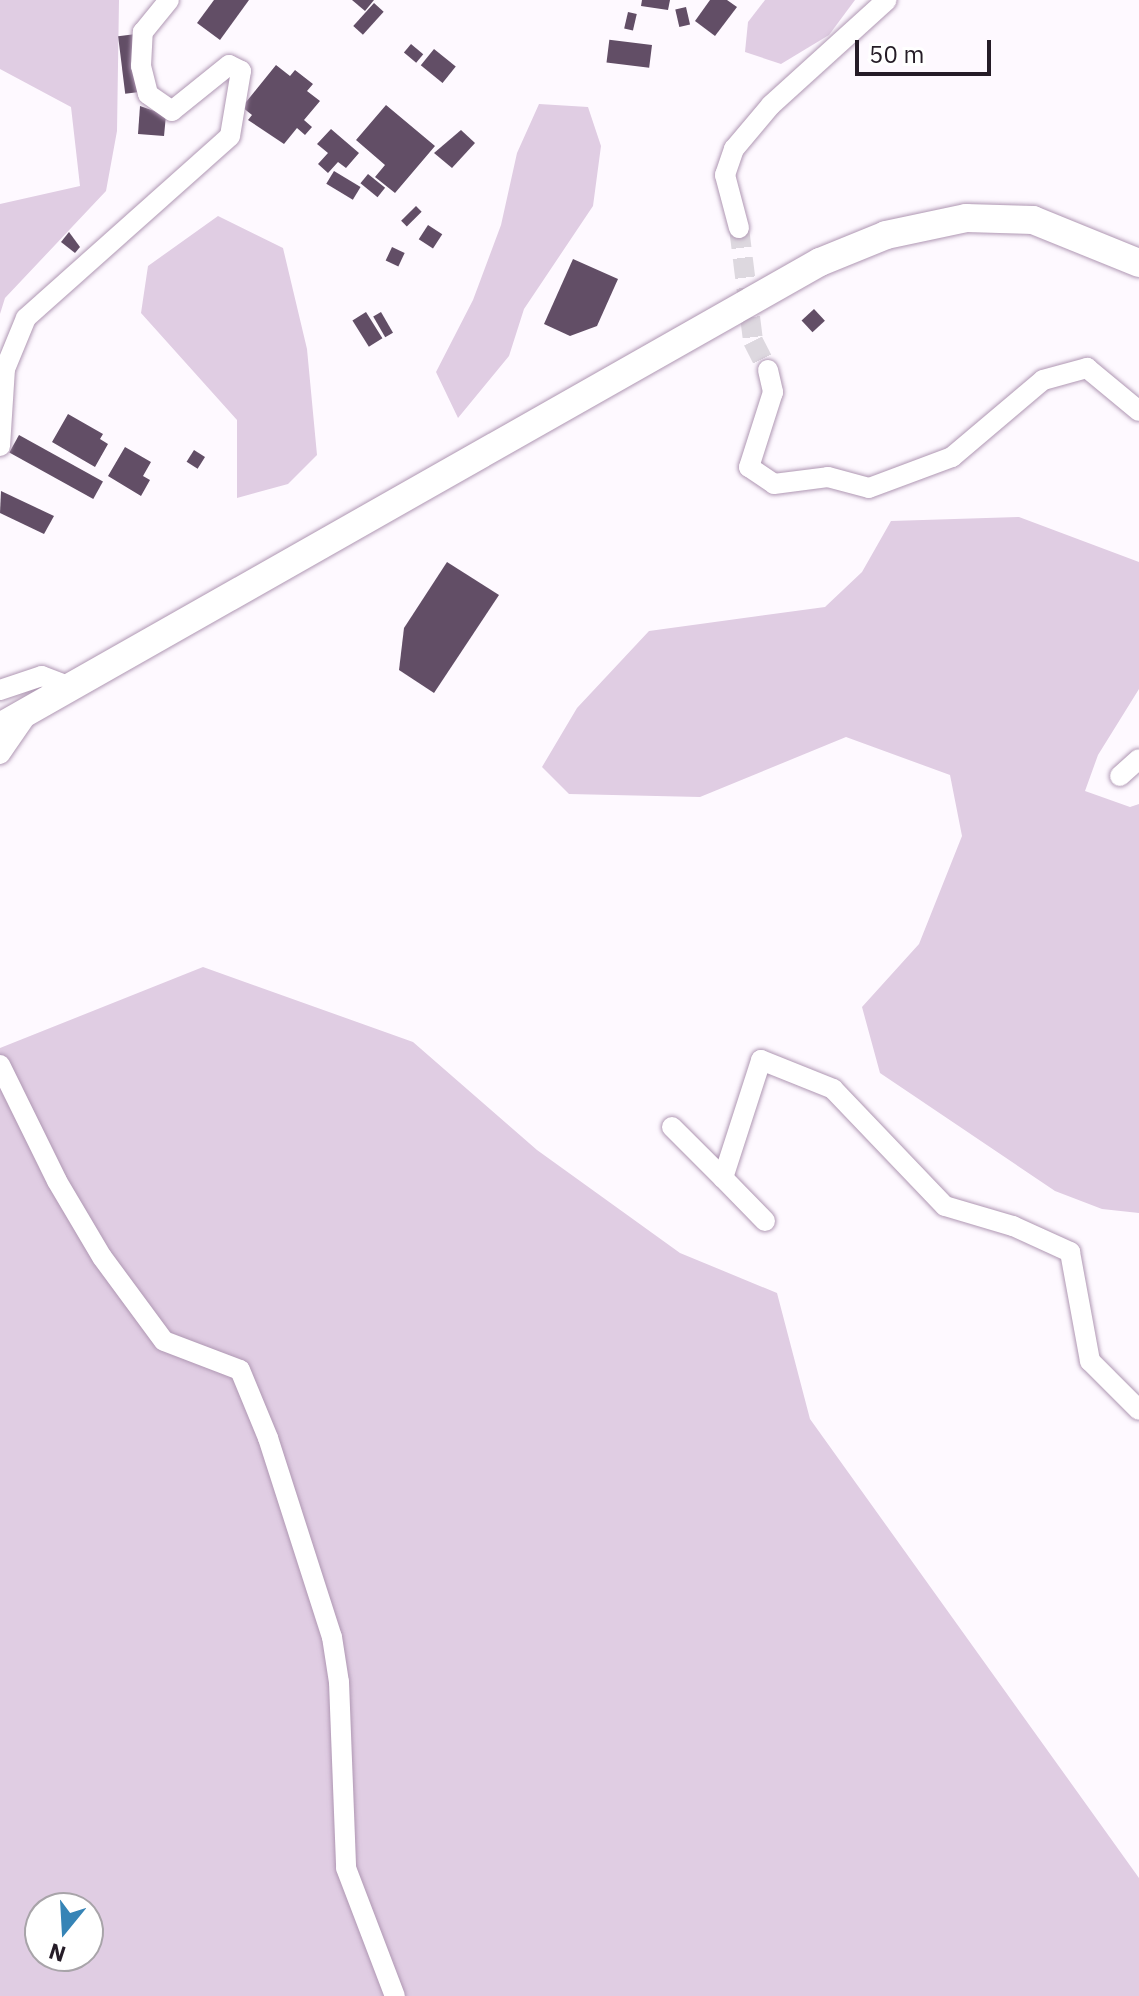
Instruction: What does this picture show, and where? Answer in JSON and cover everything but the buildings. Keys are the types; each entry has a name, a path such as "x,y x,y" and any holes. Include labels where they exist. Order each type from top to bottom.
{"street":[{"path":"0,446 5,369 26,318 230,136 241,71 229,65 172,111 148,94 141,66 143,32 169,0"},
{"path":"739,228 725,175 734,149 771,105 887,0"},
{"path":"0,727 820,262 872,240 966,218 1033,220 1139,263"},
{"path":"768,370 773,392 749,467 774,484 828,477 869,488 952,457 1043,380 1087,368 1139,411"},
{"path":"0,690 42,676 70,687"},
{"path":"0,754 29,712"},
{"path":"1120,776 1139,759"},
{"path":"723,1178 761,1060 833,1089 945,1206 1013,1226 1070,1252 1090,1361 1139,1410"},
{"path":"0,1065 57,1181 102,1257 164,1341 240,1370 268,1438 332,1637 339,1682 346,1868 395,1996"},
{"path":"672,1127 765,1221"}],"shaded area":[{"path":"0,0 119,0 117,131 106,191 5,298 0,314 0,204 80,186 71,107 0,69"},
{"path":"765,0 855,0 829,35 781,64 745,52 748,22"},
{"path":"539,104 588,107 601,146 593,206 524,309 509,356 458,418 436,372 473,300 501,225 517,153"},
{"path":"218,216 283,248 307,349 317,455 288,484 237,498 237,420 141,313 148,266"},
{"path":"1019,517 1139,562 1139,689 1098,755 1085,791 1130,807 1139,804 1139,1213 1102,1209 1055,1191 880,1073 862,1007 919,944 962,836 950,775 846,737 700,797 569,794 542,767 577,708 649,631 825,607 862,572 891,521"},
{"path":"203,967 413,1042 537,1150 680,1253 777,1293 810,1419 1139,1878 1139,1996 0,1996 0,1048"}],"tunnel":[{"path":"739,228 753,341 768,370"}]}
